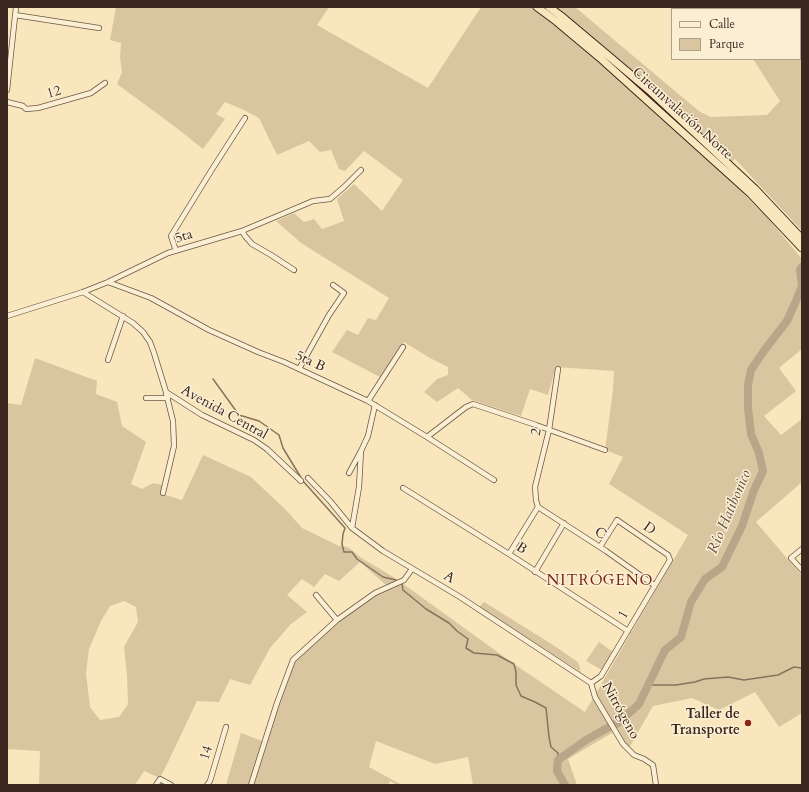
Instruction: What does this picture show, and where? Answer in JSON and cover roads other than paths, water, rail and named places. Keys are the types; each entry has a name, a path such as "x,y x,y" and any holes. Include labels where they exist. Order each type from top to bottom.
{"highway":[{"name":"Circunvalación Norte","path":"537,7 599,57 739,183 801,244"},
{"name":"Circunvalación Norte","path":"549,7 649,90 755,189 801,244"}],"street":[{"path":"7,90 16,7"},
{"path":"16,15 99,28"},
{"name":"12","path":"7,102 23,106 26,109 38,108 91,94 105,83"},
{"path":"176,251 171,236 245,118"},
{"name":"5ta","path":"7,316 83,292 108,282 168,253 242,231 312,201 330,199 361,170"},
{"path":"242,231 252,244 294,270"},
{"name":"5ta B","path":"108,282 151,298 209,330 368,401 494,480"},
{"path":"299,369 344,293 333,285"},
{"name":"Avenida Central","path":"83,292 123,316 143,332 150,342 154,352 166,392 202,415 254,440 267,449 302,481"},
{"path":"108,360 123,316"},
{"path":"368,401 404,347"},
{"name":"2","path":"538,507 535,487 549,430 558,369"},
{"path":"162,493 174,446 173,421 166,392"},
{"path":"146,398 168,398"},
{"path":"427,437 466,407 473,404 530,422 605,450"},
{"path":"348,473 368,436 374,405"},
{"path":"352,528 359,487 361,451"},
{"name":"A","path":"308,478 330,501 352,528 383,551 460,597 591,683"},
{"name":"B","path":"403,488 628,631"},
{"path":"509,554 538,507"},
{"name":"C","path":"538,507 600,547 654,585"},
{"name":"D","path":"600,547 617,520 668,555"},
{"path":"535,572 564,523"},
{"path":"802,548 791,558 802,570"},
{"name":"1","path":"591,683 600,676 628,631 670,560 668,555"},
{"path":"251,785 277,703 293,660 337,620 375,593 404,580 412,569"},
{"path":"316,595 337,620"},
{"name":"Nitrógeno","path":"591,683 595,696 623,744 634,755 644,759 652,765 656,785"},
{"name":"14","path":"207,785 210,780 226,727"},
{"path":"156,785 160,779 171,785"}],"waterway":[{"name":"Río Hatibonico","path":"565,785 557,771 558,760 586,740 618,723 639,704 665,650 681,637 691,602 705,579 722,567 742,526 754,490 763,471 759,453 751,434 748,408 748,385 751,370 787,321 802,286 800,269 802,267"},
{"path":"213,379 239,415 259,421 279,435 283,448 303,481 345,528 342,544 344,552 352,552 357,559 383,577 396,580"},
{"path":"402,584 403,590 426,609 449,623 468,639 466,648 474,653 497,655 514,664 516,672 516,685 521,696 546,708 551,747 558,753 558,760"},
{"path":"648,685 676,685 704,679 728,677 744,680 778,675 794,667 802,668"}],"place":[{"name":"Taller de Transporte","path":"748,723"}],"district":[{"name":"NITRÓGENO","path":"600,582"}]}
